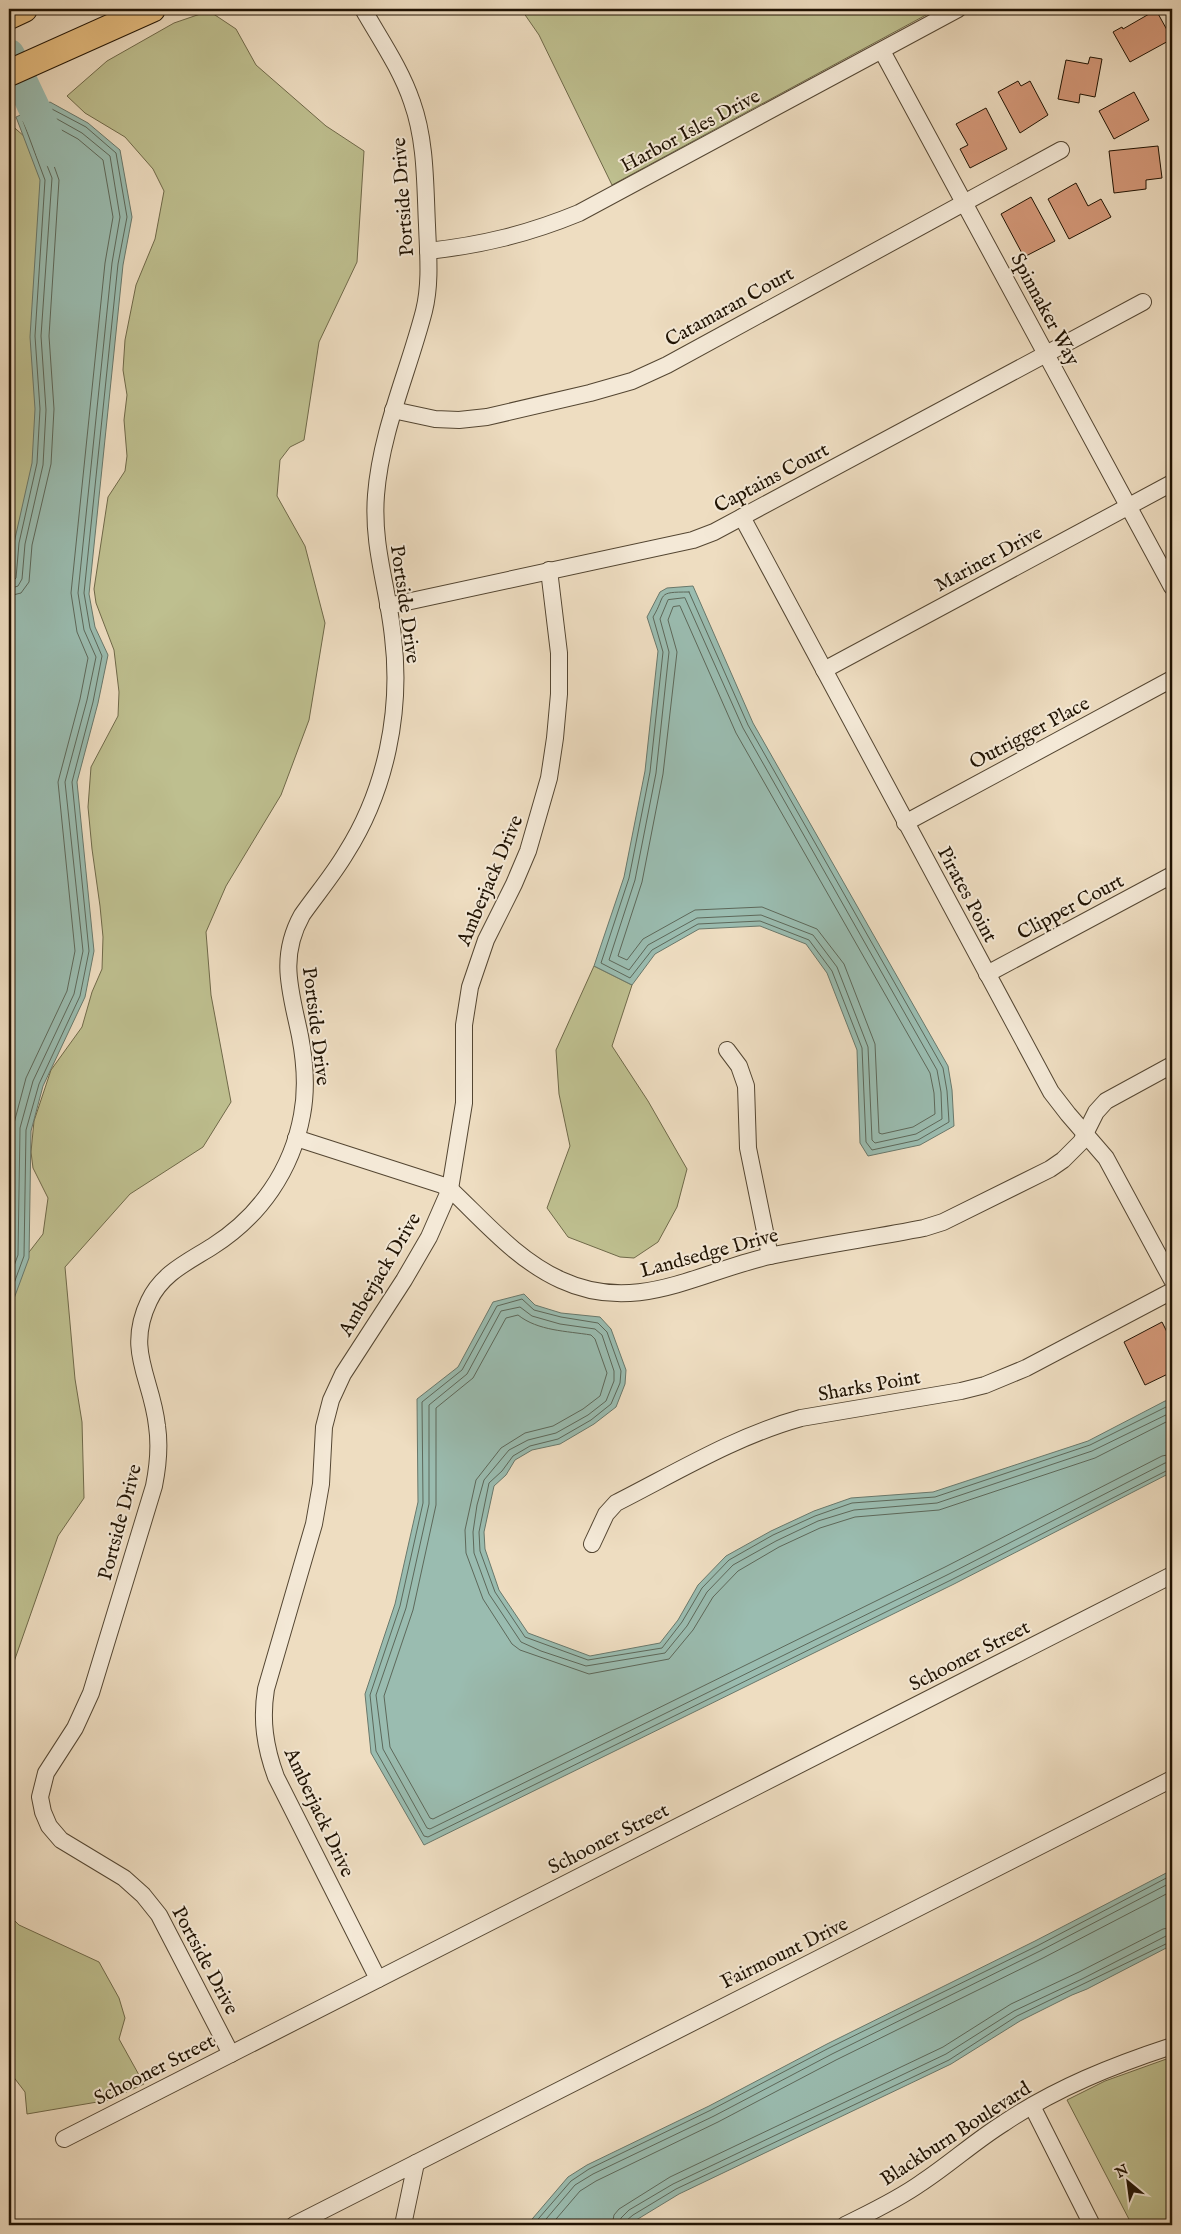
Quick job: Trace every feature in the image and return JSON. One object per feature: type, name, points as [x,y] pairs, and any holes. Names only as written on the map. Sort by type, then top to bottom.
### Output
[{"type":"main road","points":[[9,16],[24,9]]},
{"type":"main road","points":[[9,73],[152,9]]},
{"type":"street","name":"Portside Drive","points":[[231,2054],[159,1915],[124,1878],[61,1840],[49,1826],[43,1812],[40,1797],[46,1773],[75,1728],[91,1693],[154,1486],[159,1454],[157,1426],[139,1360],[138,1340],[141,1321],[149,1300],[161,1282],[177,1267],[228,1236],[263,1203],[281,1176],[296,1138],[304,1102],[305,1074],[300,1037],[288,984],[289,949],[296,926],[347,852],[358,831],[380,777],[391,730],[395,695],[395,656],[388,606],[379,563],[375,523],[380,456],[424,311],[428,278],[428,252],[424,162],[413,102],[395,64],[363,9]]},
{"type":"street","name":"Harbor Isles Drive","points":[[428,252],[488,243],[519,236],[579,214],[958,9]]},
{"type":"street","name":"Spinnaker Way","points":[[882,51],[1172,587]]},
{"type":"street","name":"Catamaran Court","points":[[393,410],[436,419],[487,418],[632,381],[667,365],[1061,150]]},
{"type":"street","name":"Captains Court","points":[[388,606],[693,540],[742,517],[1143,302]]},
{"type":"street","name":"Mariner Drive","points":[[824,670],[1172,483]]},
{"type":"street","name":"Pirates Point","points":[[742,517],[1051,1092],[1086,1133],[1114,1171],[1172,1280]]},
{"type":"street","name":"Amberjack Drive","points":[[378,1979],[276,1777],[265,1742],[264,1704],[266,1689],[314,1524],[321,1484],[324,1427],[331,1400],[343,1374],[404,1280],[429,1237],[450,1189],[464,1103],[464,1026],[470,987],[486,940],[528,851],[540,815],[554,746],[559,694],[559,653],[549,570]]},
{"type":"street","name":"Outrigger Place","points":[[905,823],[1172,679]]},
{"type":"street","name":"Clipper Court","points":[[987,974],[1172,875]]},
{"type":"street","points":[[726,1050],[739,1066],[746,1086],[748,1148],[770,1256]]},
{"type":"street","name":"Landsedge Drive","points":[[296,1138],[432,1181],[450,1189],[527,1261],[562,1281],[592,1290],[621,1294],[652,1292],[770,1256],[924,1228],[943,1222],[1050,1169],[1075,1149],[1086,1133],[1096,1112],[1106,1101],[1172,1065]]},
{"type":"street","name":"Sharks Point","points":[[592,1544],[606,1514],[616,1503],[739,1440],[801,1418],[961,1391],[985,1385],[1026,1368],[1172,1291]]},
{"type":"street","name":"Schooner Street","points":[[64,2140],[1172,1575]]},
{"type":"street","name":"Fairmount Drive","points":[[294,2225],[1172,1779]]},
{"type":"street","name":"Blackburn Boulevard","points":[[845,2225],[891,2202],[921,2184],[1003,2123],[1032,2106],[1101,2071],[1172,2046]]},
{"type":"street","points":[[1032,2106],[1092,2225]]},
{"type":"street","points":[[402,2225],[416,2163]]},
{"type":"green space","points":[[521,9],[937,9],[612,185],[539,35]]},
{"type":"green space","points":[[209,11],[236,29],[256,65],[326,126],[364,151],[357,262],[319,342],[304,440],[290,447],[280,460],[277,496],[305,546],[325,623],[309,720],[281,795],[226,886],[206,932],[211,995],[231,1102],[203,1147],[130,1194],[65,1267],[75,1379],[82,1422],[84,1498],[58,1536],[9,1676],[9,1315],[16,1269],[43,1234],[48,1198],[33,1168],[31,1152],[34,1121],[51,1070],[82,1027],[92,992],[102,969],[103,937],[88,807],[91,767],[118,716],[119,692],[114,650],[96,603],[94,589],[108,497],[125,471],[127,456],[124,420],[127,395],[123,370],[125,340],[136,285],[155,239],[164,191],[153,169],[125,137],[85,113],[67,96],[107,61],[174,23]]},
{"type":"green space","points":[[9,123],[25,137],[52,187],[36,470],[9,656]]},
{"type":"green space","points":[[594,966],[632,985],[612,1046],[648,1101],[687,1169],[677,1207],[658,1242],[634,1258],[620,1257],[568,1237],[547,1208],[570,1146],[559,1094],[556,1050]]},
{"type":"green space","points":[[9,1915],[19,1925],[99,1962],[119,1998],[125,2018],[119,2039],[144,2084],[109,2100],[27,2114],[25,2092],[9,2071]]},
{"type":"green space","points":[[1172,2057],[1172,2225],[1132,2225],[1067,2100],[1105,2081]]},
{"type":"water","points":[[50,102],[88,123],[120,150],[132,217],[123,265],[89,594],[95,627],[108,655],[98,703],[77,782],[94,951],[85,997],[43,1086],[31,1131],[29,1258],[9,1312],[9,612],[14,543],[32,463],[35,409],[30,337],[40,180],[16,117]]},
{"type":"water","points":[[693,586],[753,723],[948,1066],[952,1090],[954,1126],[920,1145],[868,1156],[860,1143],[857,1050],[827,973],[806,944],[760,926],[699,929],[655,954],[632,985],[594,966],[624,877],[645,771],[658,651],[647,617],[660,592],[667,588]]},
{"type":"water","points":[[524,1294],[535,1305],[561,1313],[600,1317],[611,1329],[626,1370],[625,1384],[616,1407],[594,1424],[560,1444],[532,1450],[515,1460],[506,1475],[494,1486],[484,1532],[485,1549],[499,1590],[528,1633],[590,1656],[660,1643],[678,1620],[698,1585],[726,1556],[771,1531],[814,1511],[851,1498],[933,1492],[1088,1441],[1165,1401],[1172,1400],[1172,1472],[954,1584],[424,1845],[371,1753],[365,1694],[395,1604],[418,1502],[417,1399],[458,1367],[493,1302]]},
{"type":"water","points":[[1172,1870],[1172,1945],[1020,2021],[951,2064],[679,2194],[628,2225],[527,2225],[568,2177],[587,2165],[709,2106],[827,2044],[1035,1941]]},
{"type":"building","points":[[1156,10],[1172,39],[1130,62],[1113,32],[1122,27],[1123,29]]},
{"type":"building","points":[[1090,57],[1102,59],[1095,97],[1080,94],[1079,103],[1058,99],[1066,60],[1088,64]]},
{"type":"building","points":[[1018,81],[1021,86],[1030,81],[1048,115],[1020,133],[998,92]]},
{"type":"building","points":[[1134,92],[1149,120],[1114,139],[1099,111]]},
{"type":"building","points":[[986,108],[1007,149],[970,168],[960,149],[968,145],[956,124]]},
{"type":"building","points":[[1158,146],[1162,178],[1146,180],[1146,189],[1114,193],[1109,151]]},
{"type":"building","points":[[1076,183],[1088,206],[1101,199],[1111,217],[1069,239],[1048,199]]},
{"type":"building","points":[[1031,197],[1055,241],[1024,257],[1001,214]]},
{"type":"building","points":[[1162,1322],[1172,1342],[1172,1372],[1145,1385],[1124,1342]]},
{"type":"waterway","points":[[9,55],[46,133],[52,151]]}]
